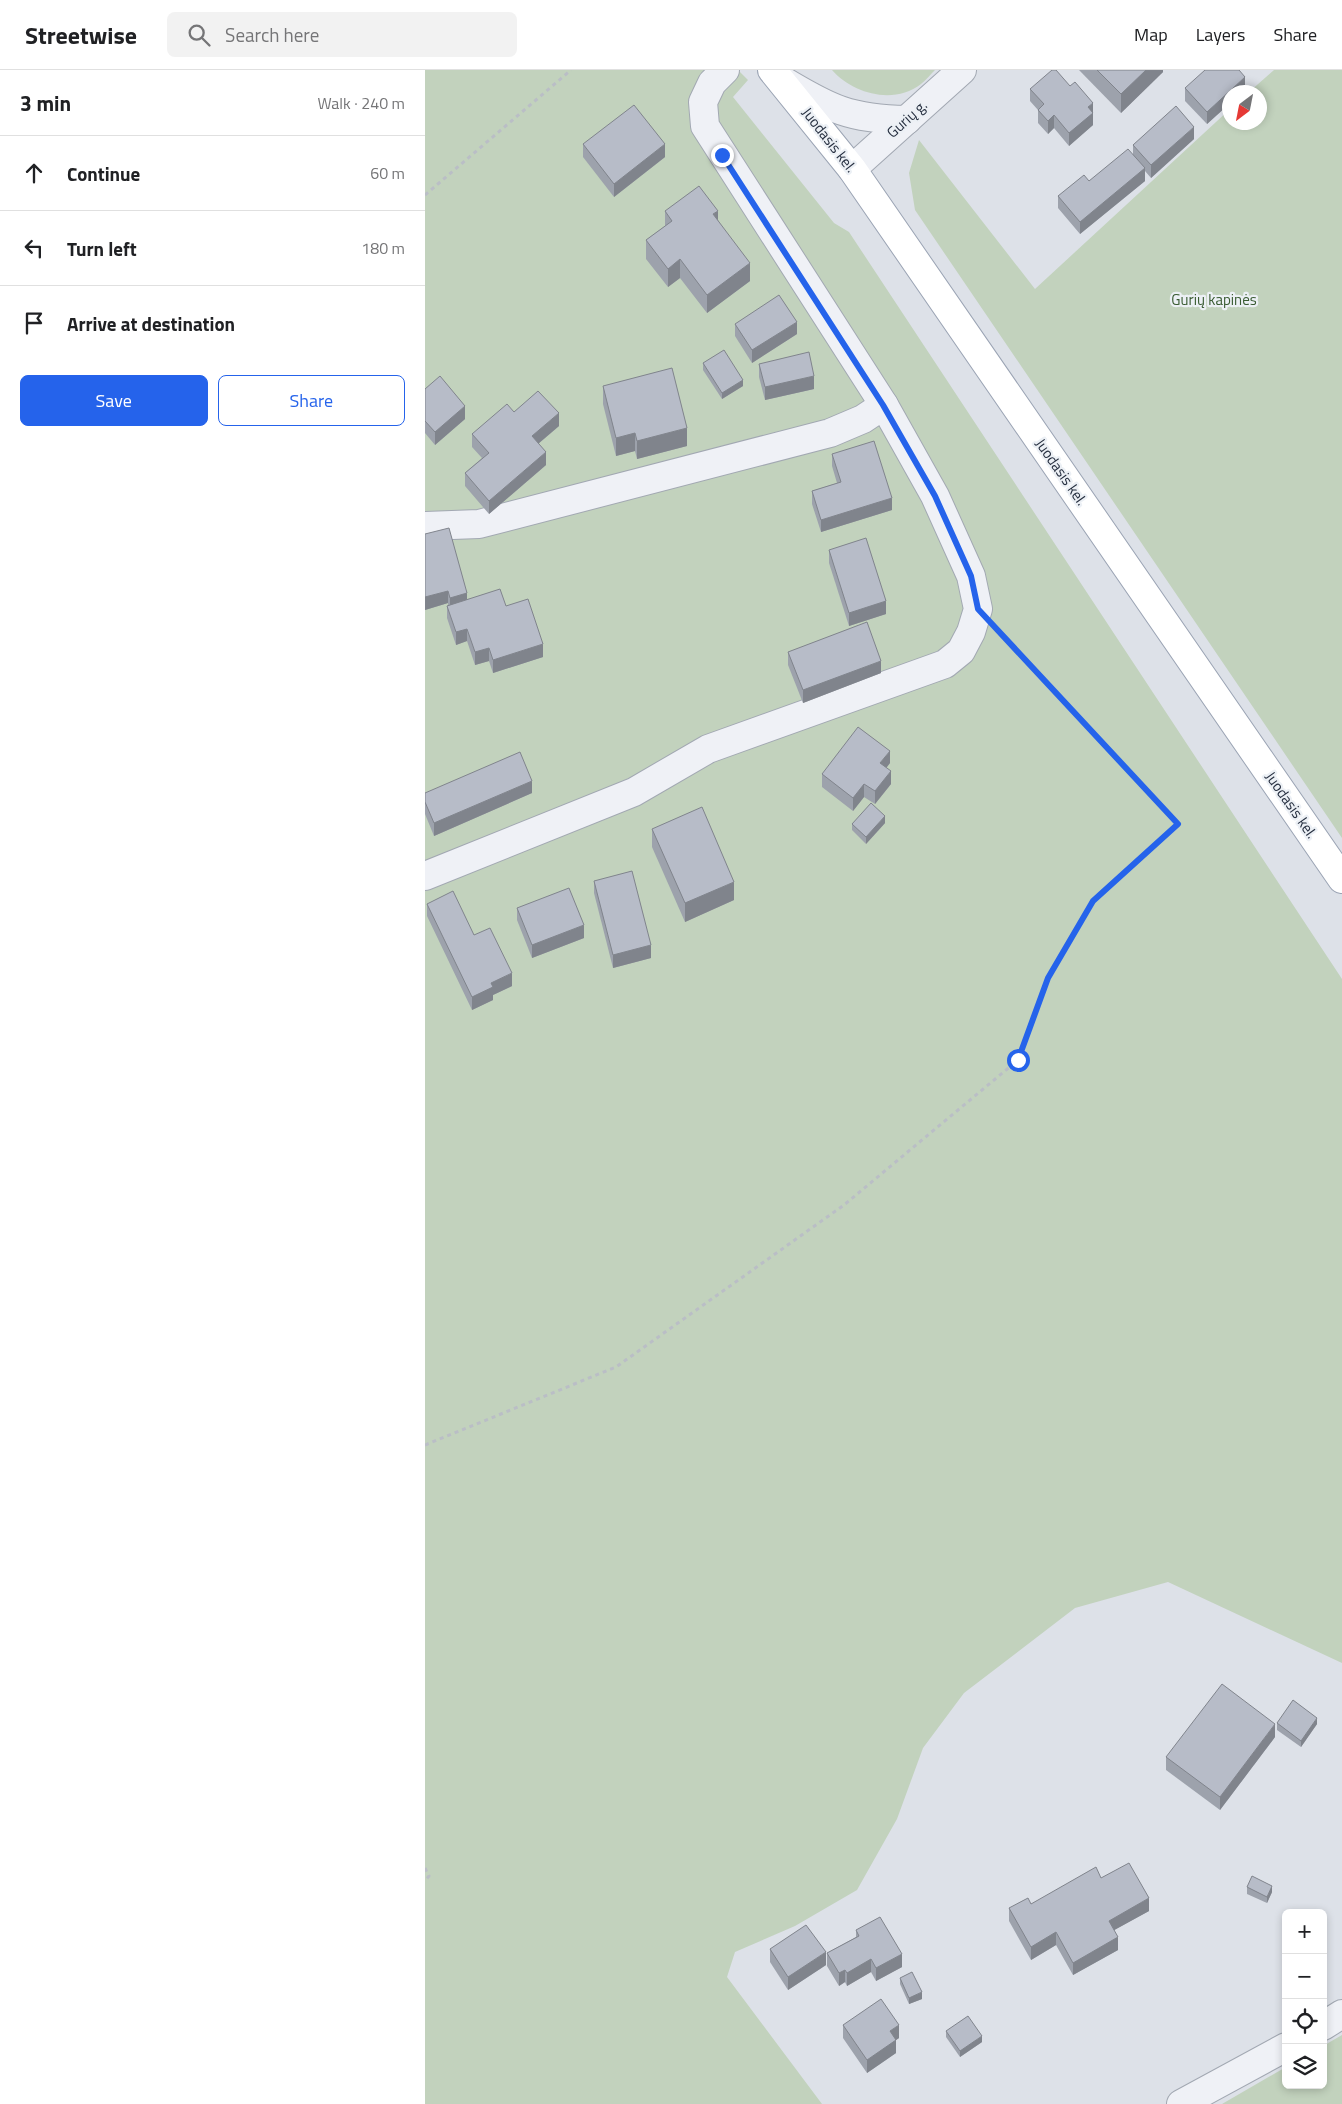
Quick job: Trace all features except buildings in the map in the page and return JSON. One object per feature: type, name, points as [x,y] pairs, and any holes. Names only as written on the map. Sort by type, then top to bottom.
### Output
[{"type":"main road","name":"Juodasis kel.","points":[[776,75],[852,169],[1342,879]]},
{"type":"street","points":[[425,876],[634,792],[708,749],[945,664],[961,650],[971,632],[978,609],[971,576],[935,496],[883,405],[705,126],[703,102],[712,83],[725,70]]},
{"type":"street","name":"Gurių g.","points":[[852,169],[962,70]]},
{"type":"street","points":[[776,75],[821,104],[838,110],[879,119],[907,120]]},
{"type":"street","points":[[425,526],[479,524],[830,433],[863,419],[883,405]]},
{"type":"street","points":[[1327,2023],[1342,2014]]},
{"type":"street","points":[[1181,2104],[1282,2049]]},
{"type":"path","points":[[425,195],[571,70]]},
{"type":"path","points":[[425,1445],[616,1367],[844,1205],[1018,1060],[1048,978],[1093,901],[1178,824],[978,609]]},
{"type":"path","points":[[425,1868],[429,1876],[425,1881]]},
{"type":"green space","points":[[425,70],[738,70],[748,80],[733,97],[834,223],[849,232],[1342,979],[1342,1663],[1168,1582],[1075,1608],[964,1693],[923,1748],[897,1819],[857,1890],[795,1926],[735,1952],[727,1977],[822,2104],[425,2104]]},
{"type":"green space","points":[[832,70],[935,70],[921,84],[910,90],[899,94],[887,95],[862,91]]},
{"type":"green space","name":"Gurių kapinės","points":[[1274,70],[1342,70],[1342,838],[915,210],[909,173],[919,140],[1035,289],[1222,116],[1222,130],[1267,130],[1267,85],[1257,85]]},
{"type":"green space","points":[[1342,2035],[1342,2104],[1222,2104],[1282,2069],[1282,2089],[1327,2089],[1327,2044]]},
{"type":"route","points":[[722,155],[883,405],[935,496],[971,576],[978,609],[1178,824],[1093,901],[1048,978],[1018,1060]]}]
